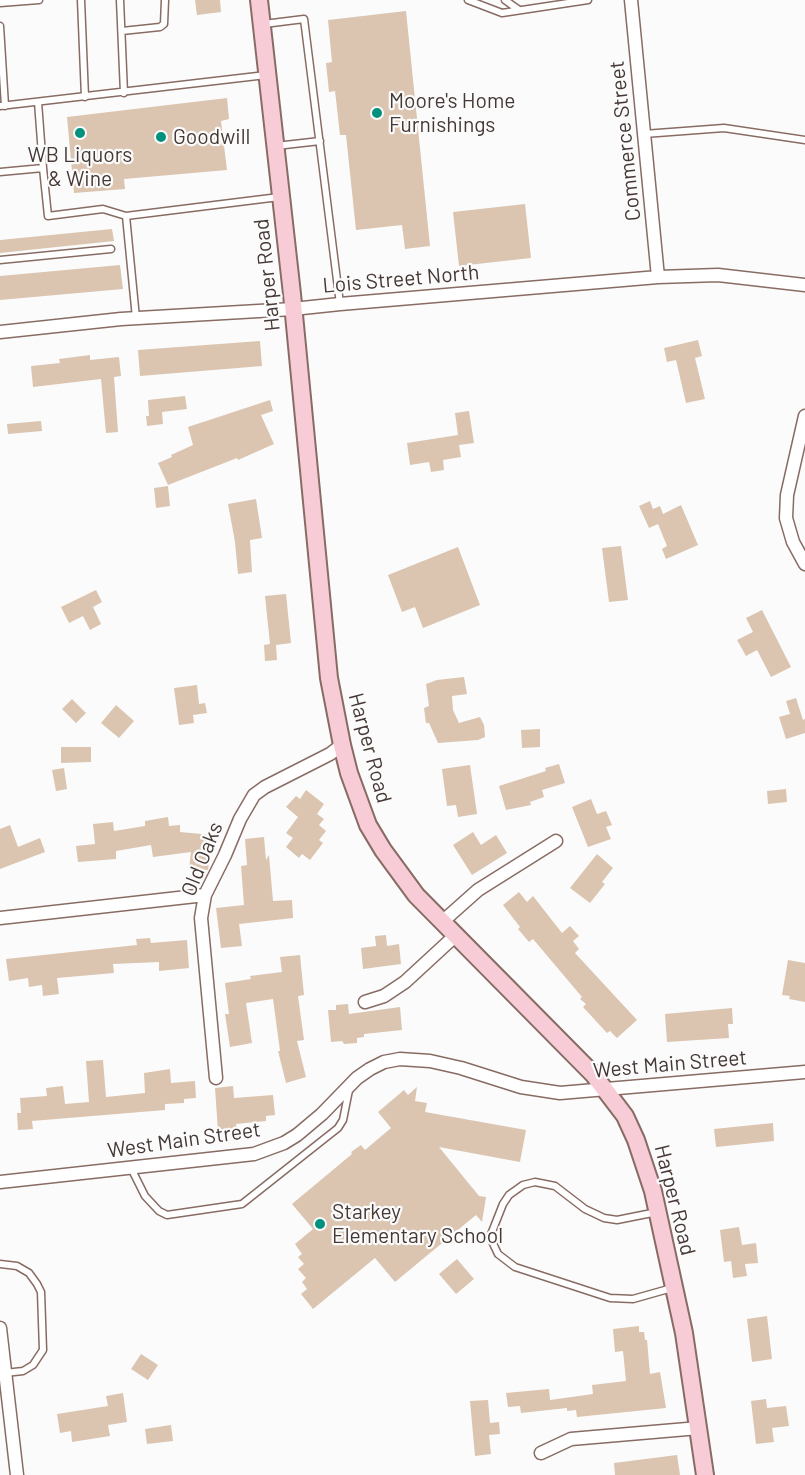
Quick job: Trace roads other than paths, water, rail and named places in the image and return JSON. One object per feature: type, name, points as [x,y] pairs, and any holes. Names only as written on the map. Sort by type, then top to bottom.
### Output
[{"type":"main road","name":"Harper Road","points":[[259,0],[293,309],[329,678],[342,745],[358,799],[383,850],[416,895],[540,1019],[606,1089],[625,1116],[645,1164],[674,1287],[690,1363],[705,1475]]},
{"type":"street","name":"Commerce Street","points":[[631,0],[658,277]]},
{"type":"street","name":"Lois Street North","points":[[0,332],[136,318],[293,309],[658,277],[718,275],[805,285]]},
{"type":"street","points":[[805,416],[787,495],[786,518],[793,542],[805,564]]},
{"type":"street","name":"Old Oaks","points":[[216,1078],[201,918],[205,895],[240,819],[255,795],[265,787],[342,745]]},
{"type":"street","points":[[442,922],[478,890],[556,841]]},
{"type":"street","points":[[0,918],[205,895]]},
{"type":"street","points":[[365,1002],[384,996],[405,982],[456,935]]},
{"type":"street","name":"West Main Street","points":[[0,1182],[254,1154],[284,1143],[310,1125],[350,1084],[370,1068],[400,1059],[415,1059],[461,1068],[521,1087],[550,1092],[805,1072]]},
{"type":"street","points":[[0,1328],[17,1475]]},
{"type":"street","points":[[541,1453],[571,1440],[699,1428]]},
{"type":"lane","points":[[0,3],[39,0]]},
{"type":"lane","points":[[81,0],[85,97]]},
{"type":"lane","points":[[120,0],[124,93]]},
{"type":"lane","points":[[122,31],[160,27],[164,24],[165,0]]},
{"type":"lane","points":[[505,0],[519,10]]},
{"type":"lane","points":[[471,1],[502,13],[588,0]]},
{"type":"lane","points":[[262,24],[304,20],[340,304]]},
{"type":"lane","points":[[0,26],[3,106],[266,75]]},
{"type":"lane","points":[[38,102],[48,216],[103,209],[126,216],[281,197]]},
{"type":"lane","points":[[644,134],[724,128],[805,140]]},
{"type":"lane","points":[[275,146],[320,141]]},
{"type":"lane","points":[[0,172],[44,168]]},
{"type":"lane","points":[[126,216],[136,318]]},
{"type":"lane","points":[[0,260],[111,249]]},
{"type":"lane","points":[[131,1167],[145,1196],[159,1211],[167,1215],[242,1204],[338,1128],[343,1120],[350,1084]]},
{"type":"lane","points":[[657,1211],[617,1220],[604,1218],[585,1209],[555,1186],[535,1182],[523,1185],[509,1195],[490,1237],[498,1254],[516,1267],[610,1298],[633,1299],[674,1287]]},
{"type":"lane","points":[[0,1264],[16,1266],[29,1273],[41,1292],[43,1350],[33,1365],[23,1371],[4,1373]]},
{"type":"place","name":"Moore's Home Furnishings","points":[[377,113]]},
{"type":"place","name":"WB Liquors & Wine","points":[[80,133]]},
{"type":"place","name":"Goodwill","points":[[161,137]]},
{"type":"place","name":"Starkey Elementary School","points":[[320,1224]]}]
